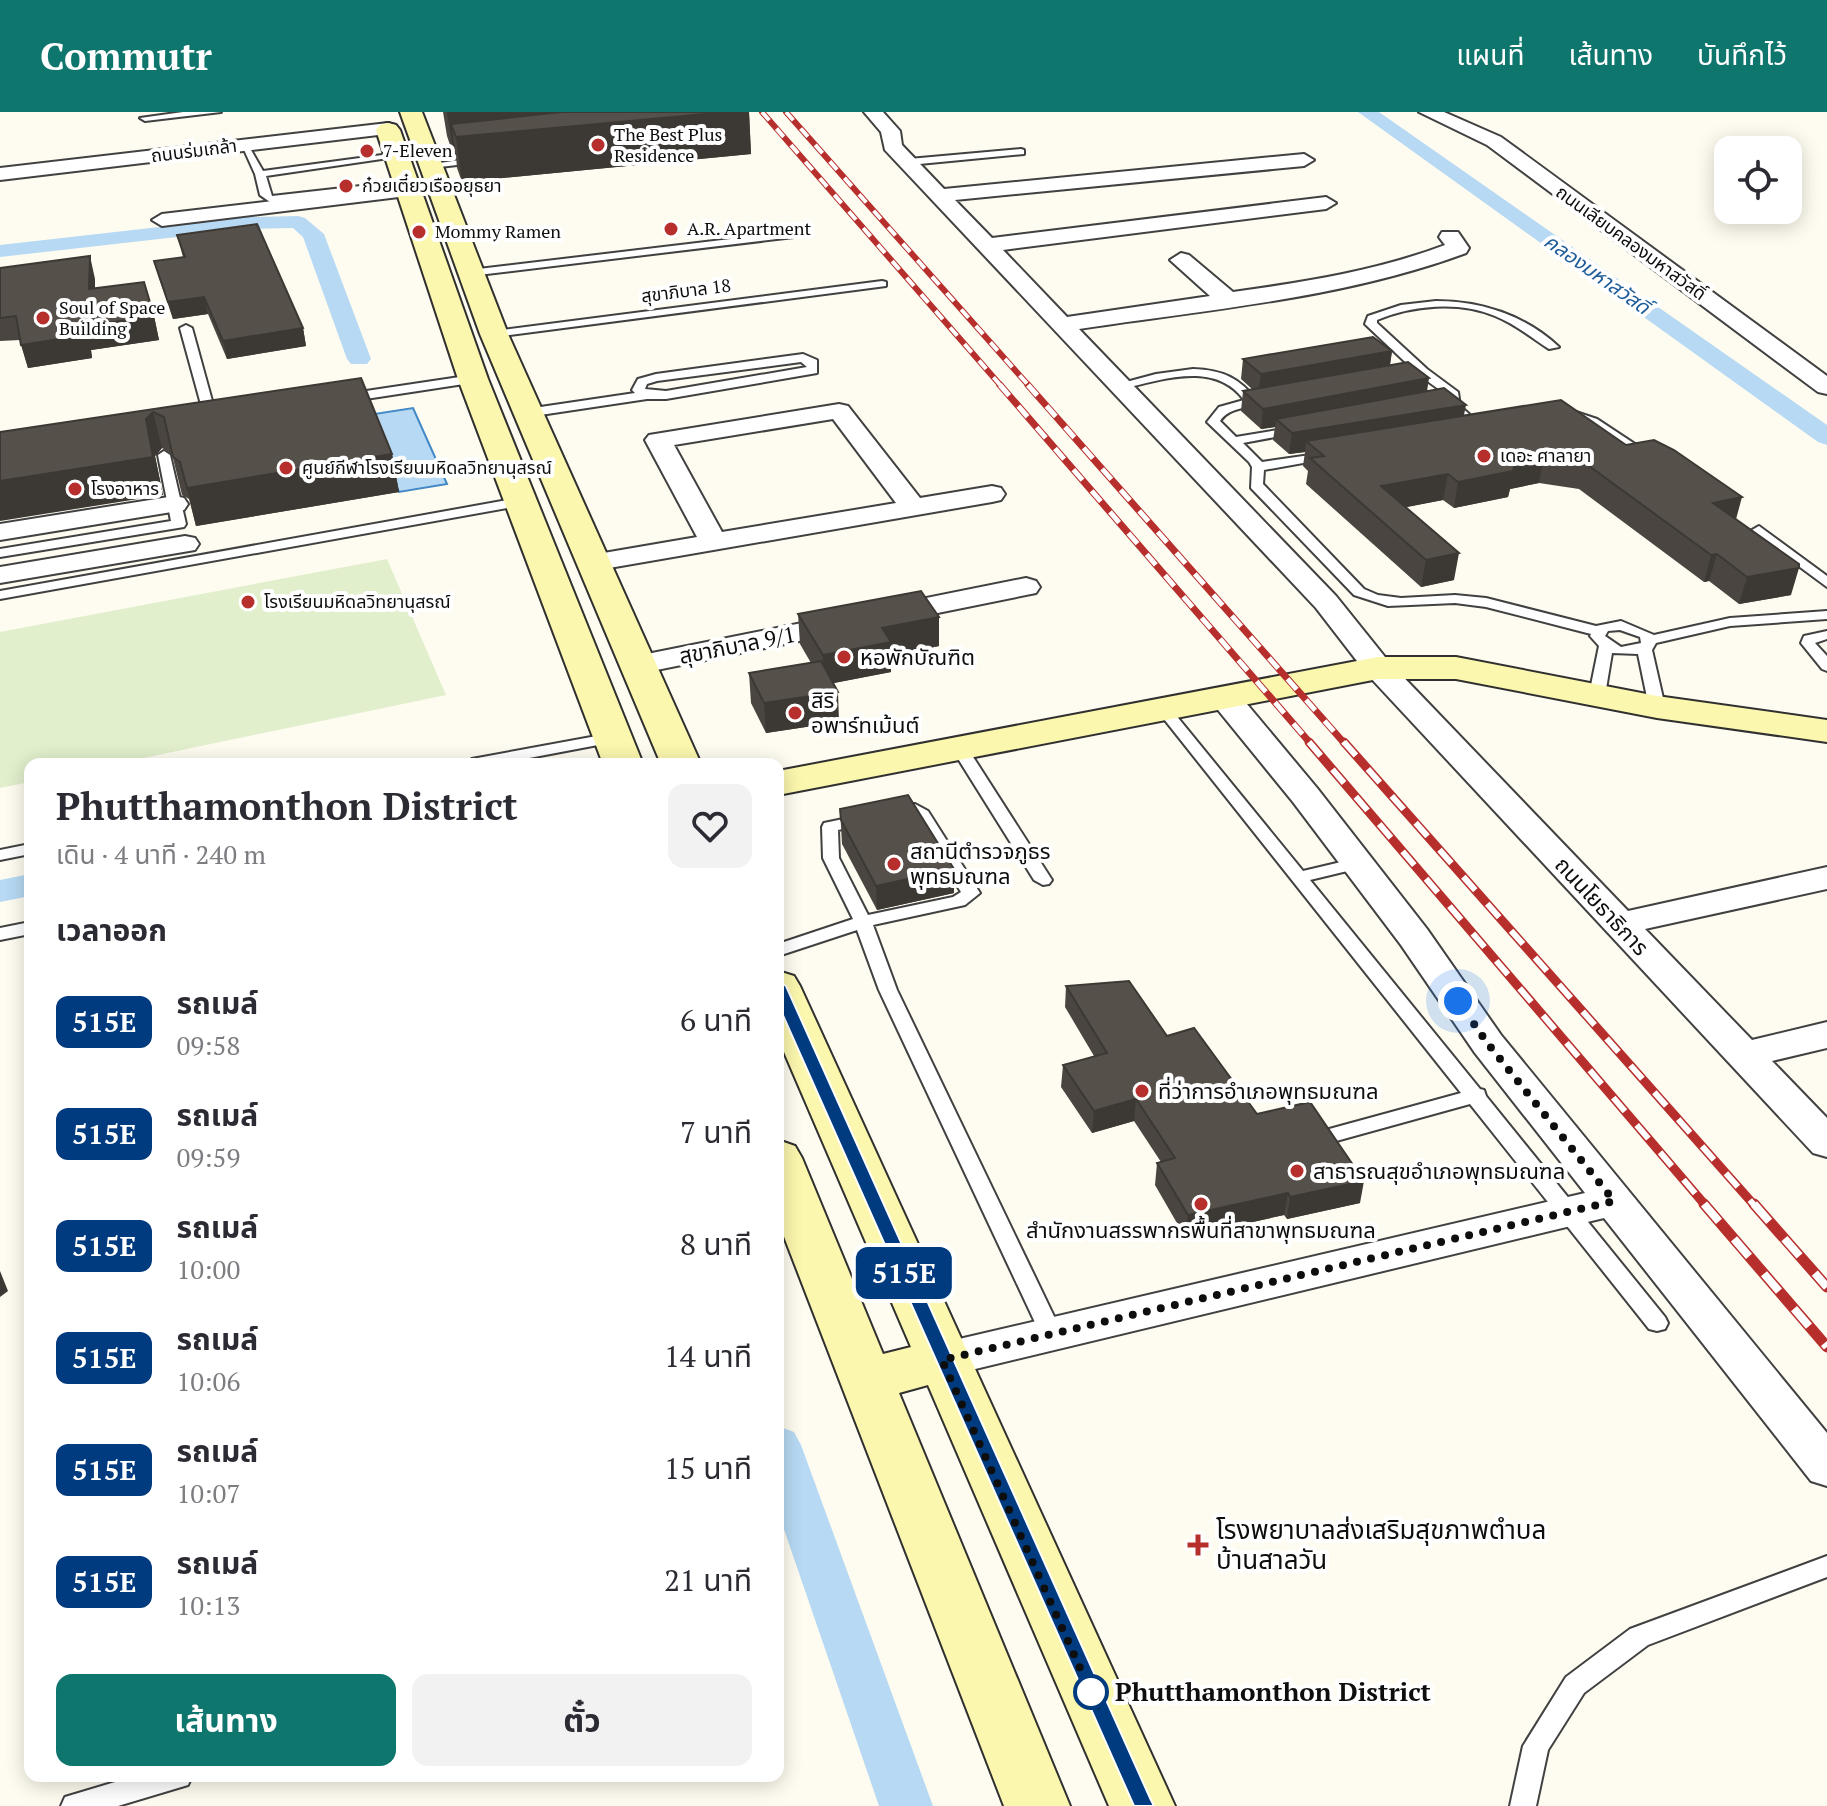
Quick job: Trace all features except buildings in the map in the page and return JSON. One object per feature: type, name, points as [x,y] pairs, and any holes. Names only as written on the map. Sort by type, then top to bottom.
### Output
[{"type":"main road","points":[[394,118],[397,156],[406,188],[473,379],[618,751]]},
{"type":"main road","points":[[394,118],[431,165],[494,334],[678,758]]},
{"type":"main road","points":[[784,782],[1378,668],[1456,668],[1657,707],[1827,731]]},
{"type":"main road","points":[[784,1000],[1142,1806]]},
{"type":"main road","points":[[784,1173],[1037,1806]]},
{"type":"main road","points":[[865,1381],[942,1360]]},
{"type":"street","name":"ถนนโยธาธิการ","points":[[873,112],[890,131],[892,146],[1326,602],[1378,668],[1827,1143]]},
{"type":"street","name":"ถนนเลียบคลองมหาสวัสดิ์","points":[[1428,112],[1494,141],[1827,387]]},
{"type":"street","name":"ถนนร่มเกล้า","points":[[0,174],[244,145],[394,118]]},
{"type":"street","points":[[941,195],[1304,160]]},
{"type":"street","points":[[162,220],[406,188]]},
{"type":"street","points":[[989,245],[1326,203]]},
{"type":"street","points":[[1064,324],[1375,275],[1458,248],[1450,237]]},
{"type":"street","points":[[1181,260],[1228,300]]},
{"type":"street","points":[[713,541],[658,440],[839,411],[913,507]]},
{"type":"street","points":[[592,563],[992,494]]},
{"type":"street","points":[[0,532],[182,533]]},
{"type":"street","points":[[0,575],[182,533]]},
{"type":"street","name":"สุขาภิบาล 9/1","points":[[637,665],[1026,587]]},
{"type":"street","points":[[1225,698],[1358,863],[1488,1044],[1827,1467]]},
{"type":"street","points":[[1619,924],[1827,878]]},
{"type":"street","points":[[1744,1055],[1827,1035]]},
{"type":"street","points":[[942,1360],[1565,1210],[1614,1201]]},
{"type":"lane","points":[[145,118],[216,112]]},
{"type":"lane","points":[[244,145],[260,174],[265,195],[270,199],[406,188]]},
{"type":"lane","points":[[909,162],[1021,152]]},
{"type":"lane","points":[[260,174],[397,156]]},
{"type":"lane","points":[[431,165],[492,158]]},
{"type":"lane","points":[[470,273],[790,235]]},
{"type":"lane","name":"สุขาภิบาล 18","points":[[494,334],[882,284]]},
{"type":"lane","points":[[1472,421],[1454,407],[1454,395],[1423,372],[1371,324],[1372,318],[1382,313],[1434,303],[1451,304],[1499,313],[1553,347]]},
{"type":"lane","points":[[186,328],[211,419]]},
{"type":"lane","points":[[526,408],[797,374],[813,370],[813,363],[803,358],[787,359],[656,378],[642,382],[643,391]]},
{"type":"lane","points":[[1121,385],[1213,371],[1227,375],[1252,402]]},
{"type":"lane","points":[[1408,375],[1423,372]]},
{"type":"lane","points":[[328,401],[473,379]]},
{"type":"lane","points":[[1267,399],[1223,409],[1215,414],[1213,422],[1258,467],[1256,485],[1359,592],[1378,602],[1404,605],[1464,599],[1501,604],[1598,631],[1611,625],[1641,630],[1647,645],[1657,707]]},
{"type":"lane","points":[[1436,403],[1452,400]]},
{"type":"lane","points":[[1560,415],[1579,416],[1593,422],[1657,462]]},
{"type":"lane","points":[[196,421],[229,416]]},
{"type":"lane","points":[[1234,441],[1312,426]]},
{"type":"lane","points":[[1258,467],[1347,452]]},
{"type":"lane","points":[[164,455],[182,533]]},
{"type":"lane","points":[[0,553],[519,502]]},
{"type":"lane","points":[[1759,530],[1827,583]]},
{"type":"lane","points":[[0,595],[182,533]]},
{"type":"lane","points":[[1598,631],[1597,636],[1606,646],[1626,652],[1730,622],[1827,615]]},
{"type":"lane","points":[[1827,635],[1809,639],[1808,643],[1827,666]]},
{"type":"lane","points":[[1597,695],[1606,646]]},
{"type":"lane","points":[[1165,711],[1477,1095],[1657,1323]]},
{"type":"lane","points":[[960,749],[1043,880]]},
{"type":"lane","points":[[539,758],[618,751]]},
{"type":"lane","points":[[784,948],[863,922],[959,901],[971,893],[922,815],[915,809],[830,827],[831,858],[863,922],[888,990],[1051,1333]]},
{"type":"lane","points":[[0,855],[24,850]]},
{"type":"lane","points":[[1299,877],[1358,863]]},
{"type":"lane","points":[[0,934],[24,929]]},
{"type":"lane","points":[[1329,1136],[1477,1095]]},
{"type":"lane","points":[[1523,1806],[1536,1746],[1575,1685],[1639,1637],[1827,1566]]},
{"type":"lane","points":[[74,1806],[108,1786],[136,1782]]},
{"type":"green space","points":[[387,559],[446,695],[144,758],[24,758],[24,783],[0,788],[0,632]]},
{"type":"water","points":[[413,408],[447,484],[399,492],[368,415]]},
{"type":"waterway","name":"คลองมหาสวัสดิ์","points":[[1367,112],[1827,437]]},
{"type":"waterway","points":[[0,251],[248,223],[298,222],[313,234],[359,359]]},
{"type":"waterway","points":[[0,891],[24,886]]},
{"type":"waterway","points":[[784,1462],[906,1806]]},
{"type":"railway","points":[[762,112],[1002,387]]},
{"type":"railway","points":[[786,112],[1030,387]]},
{"type":"railway","points":[[1000,385],[1311,744]]},
{"type":"railway","points":[[1028,385],[1345,744]]},
{"type":"railway","points":[[1309,742],[1706,1206]]},
{"type":"railway","points":[[1344,742],[1755,1206]]},
{"type":"railway","points":[[1704,1204],[1827,1347]]},
{"type":"railway","points":[[1754,1204],[1827,1287]]},
{"type":"bus line","name":"515E","points":[[784,1000],[1142,1806]]},
{"type":"place","name":"The Best Plus Residence","points":[[598,145]]},
{"type":"place","name":"7-Eleven","points":[[367,151]]},
{"type":"place","name":"ก๋วยเตี๋ยวเรืออยุธยา","points":[[346,186]]},
{"type":"place","name":"A.R. Apartment","points":[[671,229]]},
{"type":"place","name":"Mommy Ramen","points":[[419,232]]},
{"type":"place","name":"Soul of Space Building","points":[[43,318]]},
{"type":"place","name":"เดอะ ศาลายา","points":[[1484,456]]},
{"type":"place","name":"ศูนย์กีฬาโรงเรียนมหิดลวิทยานุสรณ์","points":[[286,468]]},
{"type":"place","name":"โรงอาหาร","points":[[75,489]]},
{"type":"place","name":"โรงเรียนมหิดลวิทยานุสรณ์","points":[[248,602]]},
{"type":"place","name":"หอพักบัณฑิต","points":[[844,657]]},
{"type":"place","name":"สิริ อพาร์ทเม้นต์","points":[[795,713]]},
{"type":"place","name":"สถานีตำรวจภูธร พุทธมณฑล","points":[[894,864]]},
{"type":"place","name":"ที่ว่าการอำเภอพุทธมณฑล","points":[[1142,1091]]},
{"type":"place","name":"สาธารณสุขอำเภอพุทธมณฑล","points":[[1297,1171]]},
{"type":"place","name":"สำนักงานสรรพากรพื้นที่สาขาพุทธมณฑล","points":[[1201,1204]]},
{"type":"place","name":"โรงพยาบาลส่งเสริมสุขภาพตำบล บ้านสาลวัน","points":[[1198,1545]]},
{"type":"place","name":"Phutthamonthon District","points":[[1091,1692]]},
{"type":"route","points":[[1091,1692],[1097,1706],[942,1360],[1565,1210],[1614,1201],[1488,1044],[1458,1001]]}]
